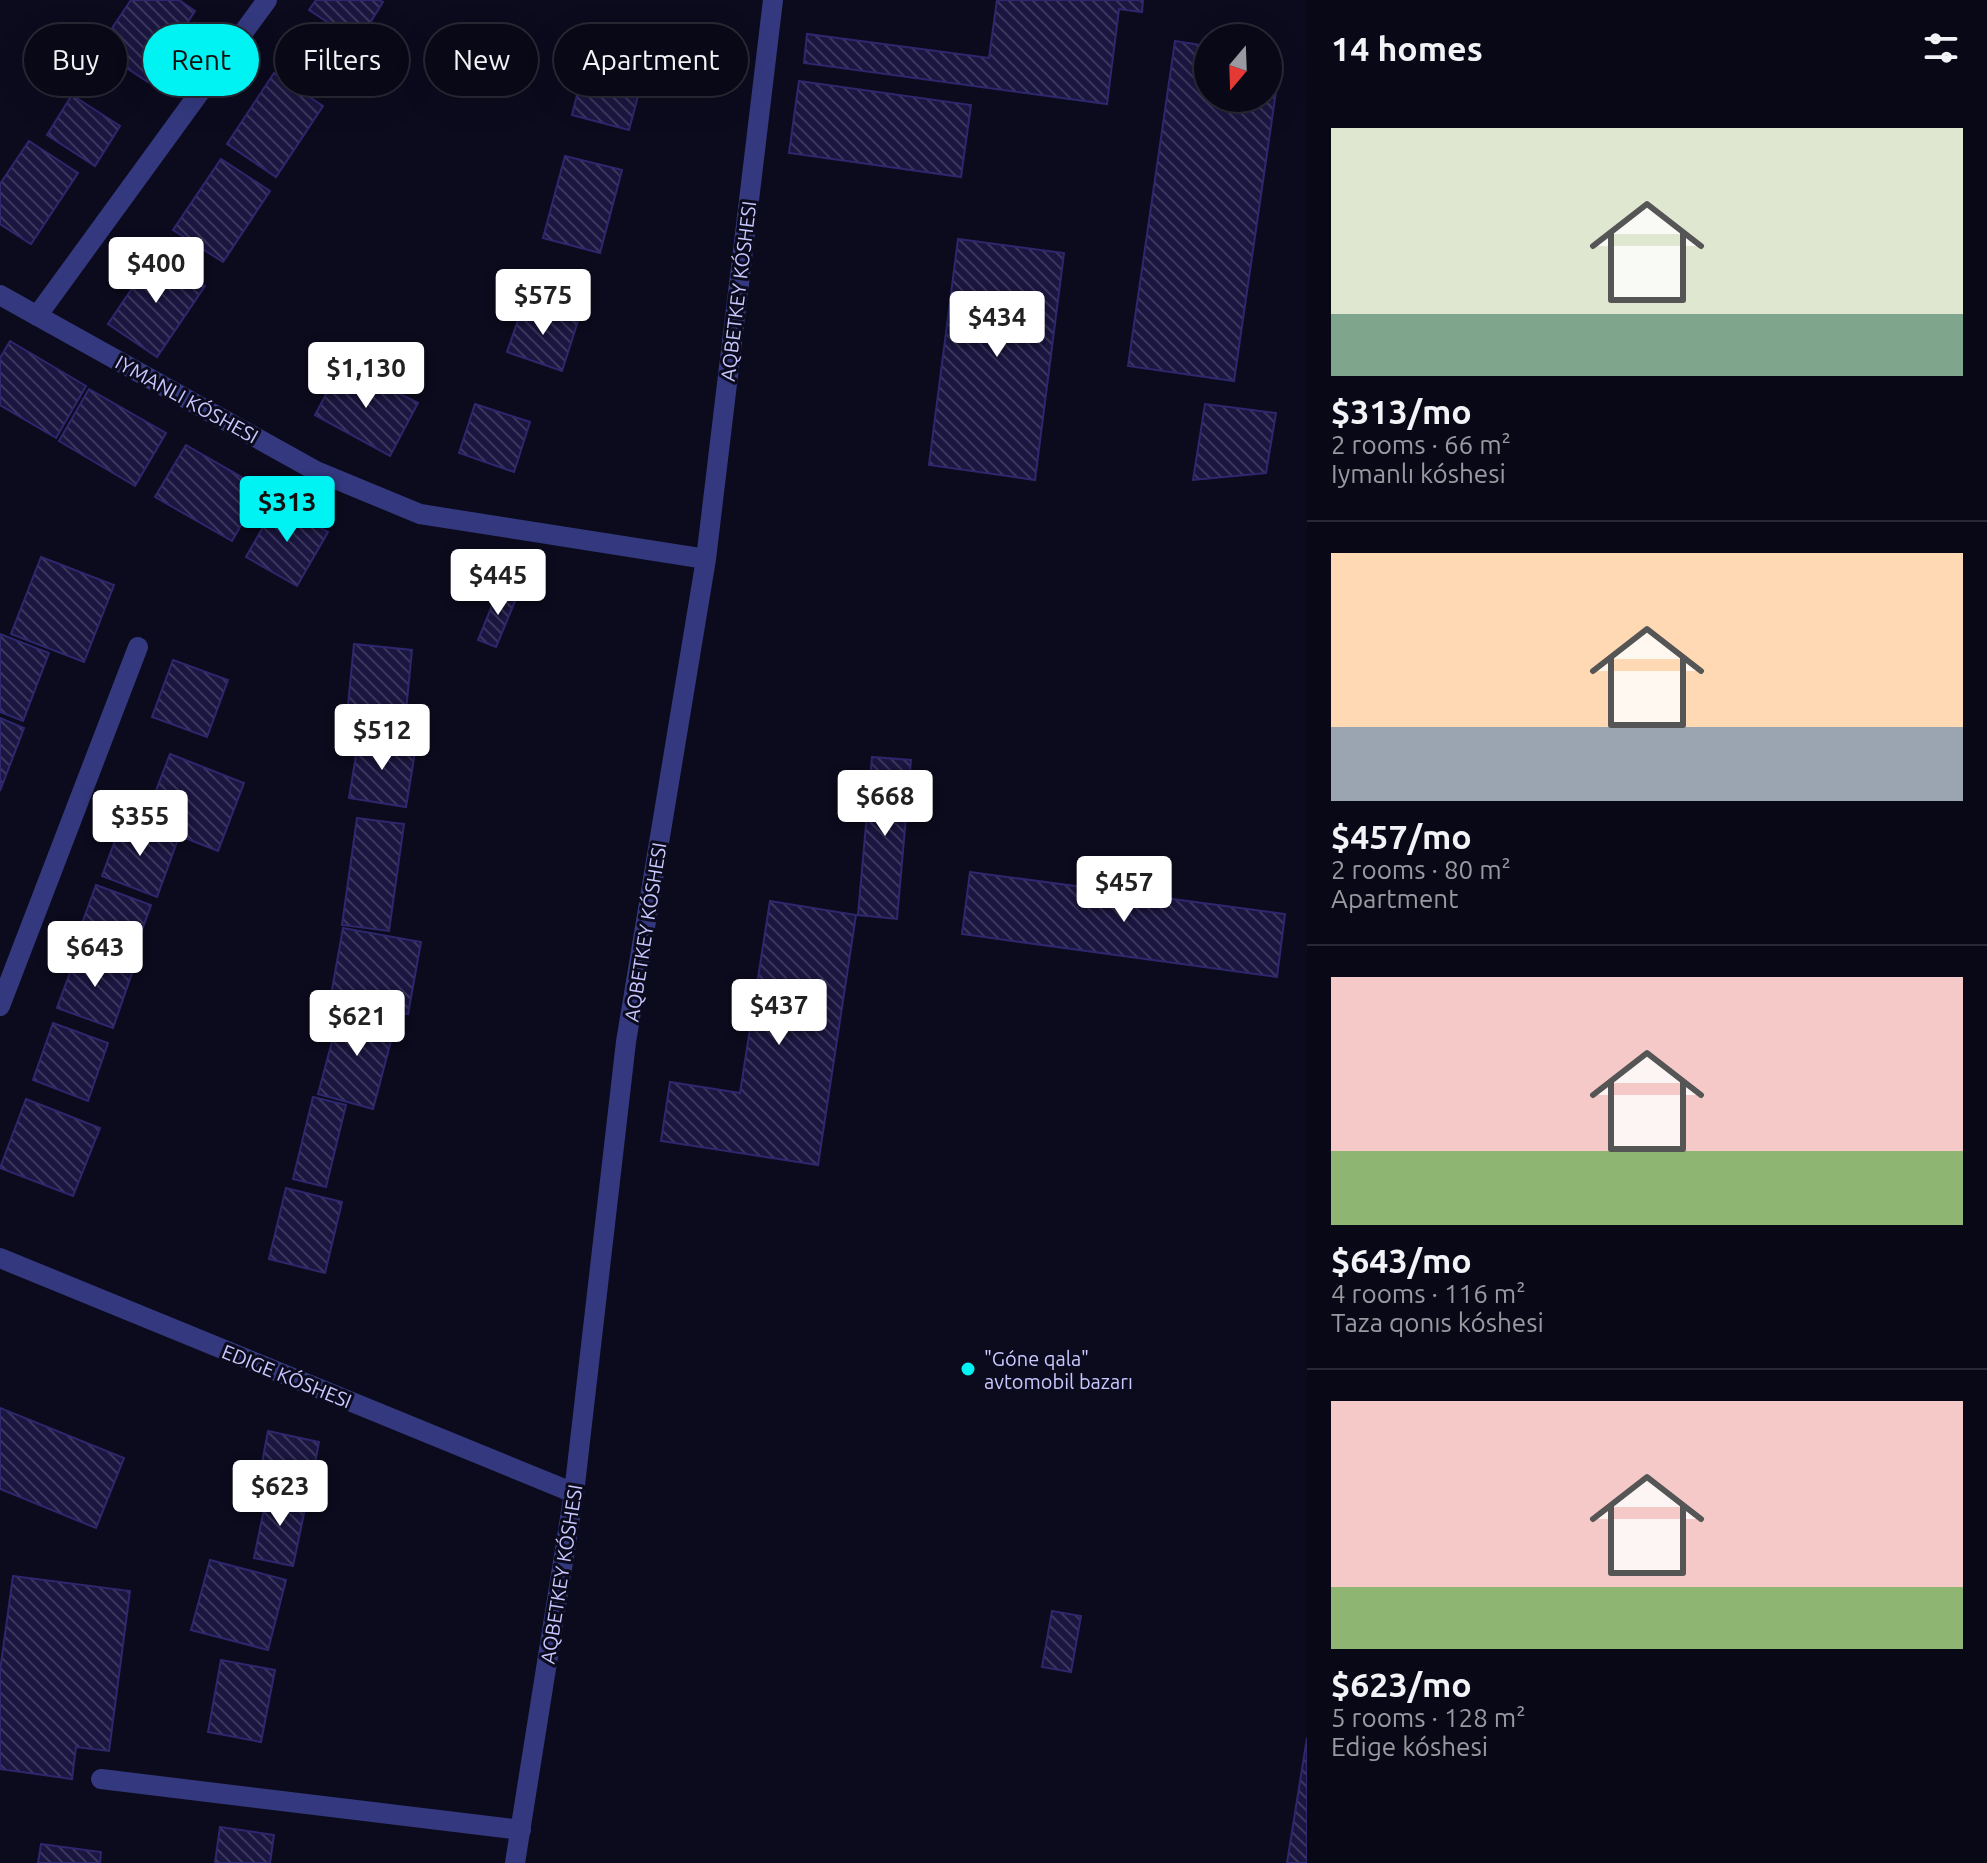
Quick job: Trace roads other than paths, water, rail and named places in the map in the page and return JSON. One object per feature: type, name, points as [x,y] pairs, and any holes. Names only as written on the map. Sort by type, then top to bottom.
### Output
[{"type":"street","points":[[37,316],[267,0]]},
{"type":"street","name":"AQBETKEY KÓSHESI","points":[[515,1863],[574,1493],[626,1042],[706,559],[773,0]]},
{"type":"street","points":[[0,295],[316,471],[420,514],[706,559]]},
{"type":"street","points":[[0,1006],[138,647]]},
{"type":"street","name":"EDIGE KÓSHESI","points":[[0,1258],[574,1493]]},
{"type":"street","points":[[101,1779],[521,1830]]},
{"type":"place","name":"\"Góne qala\" avtomobil bazarı","points":[[968,1369]]}]
